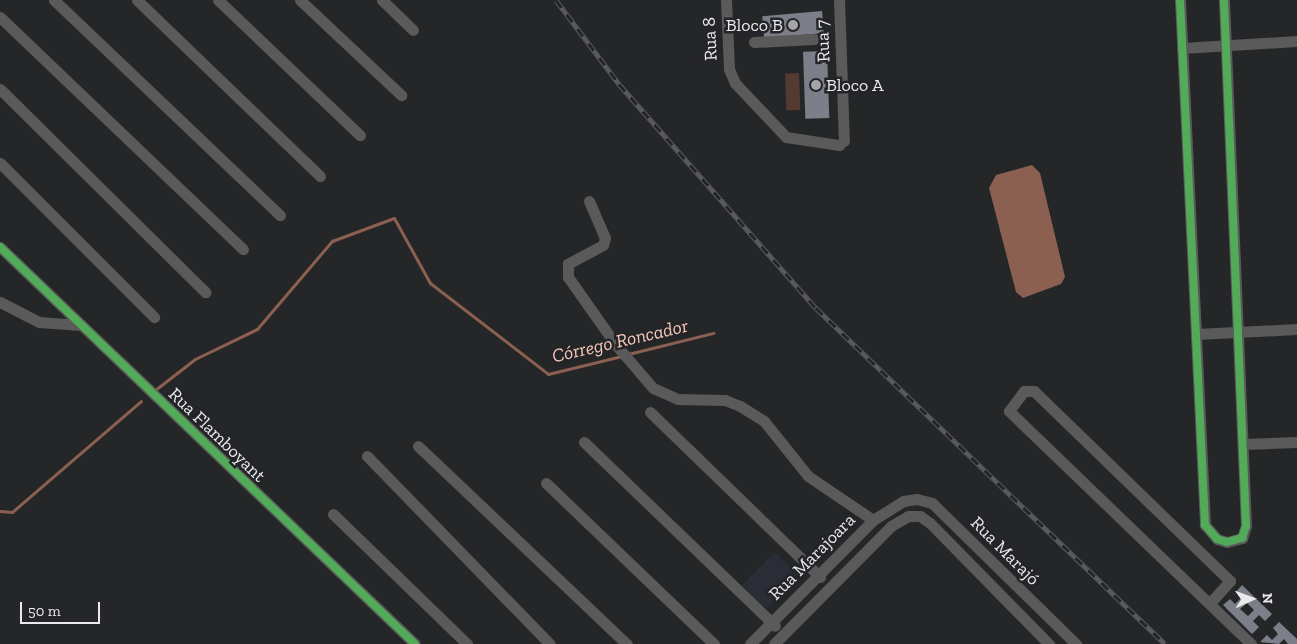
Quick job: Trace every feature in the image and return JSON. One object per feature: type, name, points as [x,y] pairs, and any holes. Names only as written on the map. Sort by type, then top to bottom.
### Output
[{"type":"street","points":[[54,0],[280,215]]},
{"type":"street","points":[[137,0],[320,176]]},
{"type":"street","points":[[218,0],[360,135]]},
{"type":"street","points":[[300,0],[401,95]]},
{"type":"street","points":[[382,0],[413,30]]},
{"type":"street","name":"Rua 8","points":[[726,0],[731,76],[786,137],[841,143]]},
{"type":"street","name":"Rua 7","points":[[839,0],[841,143]]},
{"type":"street","points":[[1180,0],[1205,526],[1217,538],[1227,542],[1242,538],[1246,526],[1224,0]]},
{"type":"street","points":[[0,17],[243,249]]},
{"type":"street","points":[[754,42],[814,39]]},
{"type":"street","points":[[1182,48],[1297,41]]},
{"type":"street","points":[[0,89],[204,292]]},
{"type":"street","points":[[0,163],[154,317]]},
{"type":"street","points":[[589,201],[605,238],[603,245],[568,264],[568,277],[616,345],[653,388],[678,399],[725,400],[740,406],[764,422],[808,476],[873,520]]},
{"type":"street","name":"Rua Flamboyant","points":[[0,247],[415,644]]},
{"type":"street","points":[[0,302],[38,322],[80,325]]},
{"type":"street","points":[[1196,334],[1297,329]]},
{"type":"street","points":[[1210,603],[1230,581],[1034,391],[1024,391],[1009,411],[1251,644]]},
{"type":"street","points":[[650,412],[820,577]]},
{"type":"street","points":[[584,442],[783,634]]},
{"type":"street","points":[[1244,444],[1297,442]]},
{"type":"street","points":[[418,446],[627,644]]},
{"type":"street","points":[[367,456],[550,644]]},
{"type":"street","points":[[546,483],[714,644]]},
{"type":"street","name":"Rua Marajó","points":[[902,500],[917,499],[932,503],[1076,644]]},
{"type":"street","points":[[902,500],[908,516]]},
{"type":"street","name":"Rua Marajoara","points":[[750,644],[770,622],[820,577],[873,520],[902,500]]},
{"type":"street","points":[[333,514],[466,644]]},
{"type":"street","name":"Rua Marajoara","points":[[774,644],[891,526],[908,516]]},
{"type":"street","name":"Rua Marajó","points":[[908,516],[920,516],[930,523],[1047,643]]},
{"type":"shaded area","points":[[785,73],[799,73],[800,110],[786,110]]},
{"type":"shaded area","points":[[1032,165],[1040,173],[1065,277],[1061,284],[1023,298],[1016,292],[989,188],[996,175]]},
{"type":"shaded area","points":[[775,552],[799,576],[766,609],[742,585]]},
{"type":"building","name":"Bloco B","points":[[822,11],[824,33],[764,38],[762,16]]},
{"type":"building","name":"Bloco A","points":[[827,51],[829,118],[805,119],[803,52]]},
{"type":"building","points":[[1242,585],[1272,614],[1265,621],[1259,615],[1253,621],[1259,627],[1252,634],[1223,605],[1230,599],[1235,604],[1241,598],[1236,592]],"holes":[[[1247,603],[1254,610],[1248,616],[1240,609]]]},
{"type":"building","points":[[1279,622],[1297,639],[1297,644],[1288,644],[1284,639],[1279,644],[1260,642],[1267,635],[1272,640],[1278,634],[1273,628]]},
{"type":"waterway","name":"Córrego Roncador","points":[[155,390],[195,359],[257,329],[332,241],[394,218],[430,283],[548,374],[622,356]]},
{"type":"waterway","name":"Córrego Roncador","points":[[628,354],[713,333]]},
{"type":"waterway","name":"Córrego Roncador","points":[[0,511],[12,512],[141,401]]},
{"type":"railway","points":[[556,0],[619,84],[816,308],[1165,644]]},
{"type":"cycle path","points":[[1180,0],[1205,525],[1217,539],[1227,542],[1242,538],[1246,526],[1224,0]]},
{"type":"cycle path","points":[[0,247],[415,644]]},
{"type":"place","name":"Bloco B","points":[[793,25]]},
{"type":"place","name":"Bloco A","points":[[816,85]]}]
